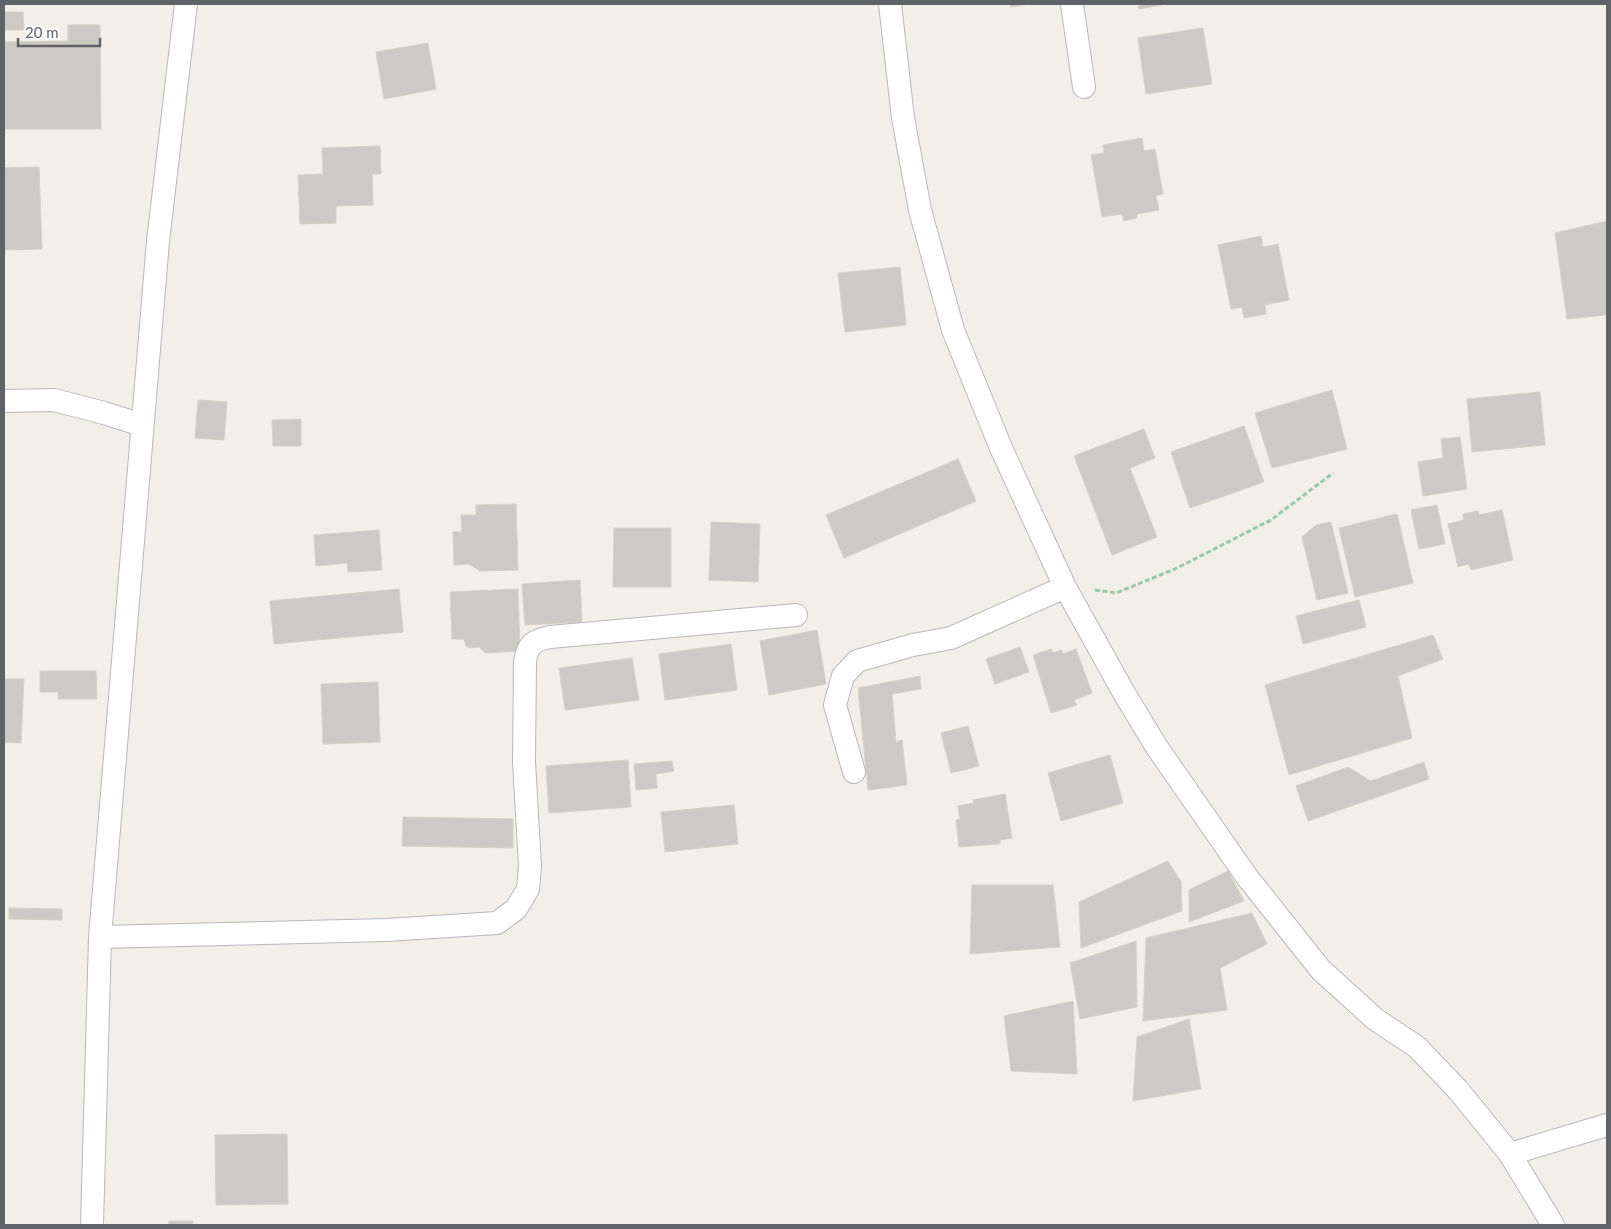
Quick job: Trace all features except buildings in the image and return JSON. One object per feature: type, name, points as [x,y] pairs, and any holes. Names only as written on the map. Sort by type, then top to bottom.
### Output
[{"type":"street","points":[[92,1225],[100,937],[158,241],[186,4]]},
{"type":"street","points":[[890,4],[903,118],[920,210],[954,330],[1001,448],[1065,587],[1156,746],[1247,877],[1321,970],[1376,1019],[1416,1047],[1458,1090],[1510,1154],[1553,1225]]},
{"type":"street","points":[[1072,4],[1084,87]]},
{"type":"street","points":[[4,401],[54,400],[142,425]]},
{"type":"street","points":[[854,772],[835,705],[843,676],[857,661],[913,645],[951,638],[1065,587]]},
{"type":"street","points":[[100,937],[376,930],[497,923],[516,909],[528,889],[530,866],[524,762],[525,661],[529,646],[537,640],[550,637],[796,615]]},
{"type":"street","points":[[1510,1154],[1607,1125]]},
{"type":"path","points":[[1065,587],[1116,593],[1174,568],[1271,520],[1333,473]]}]
